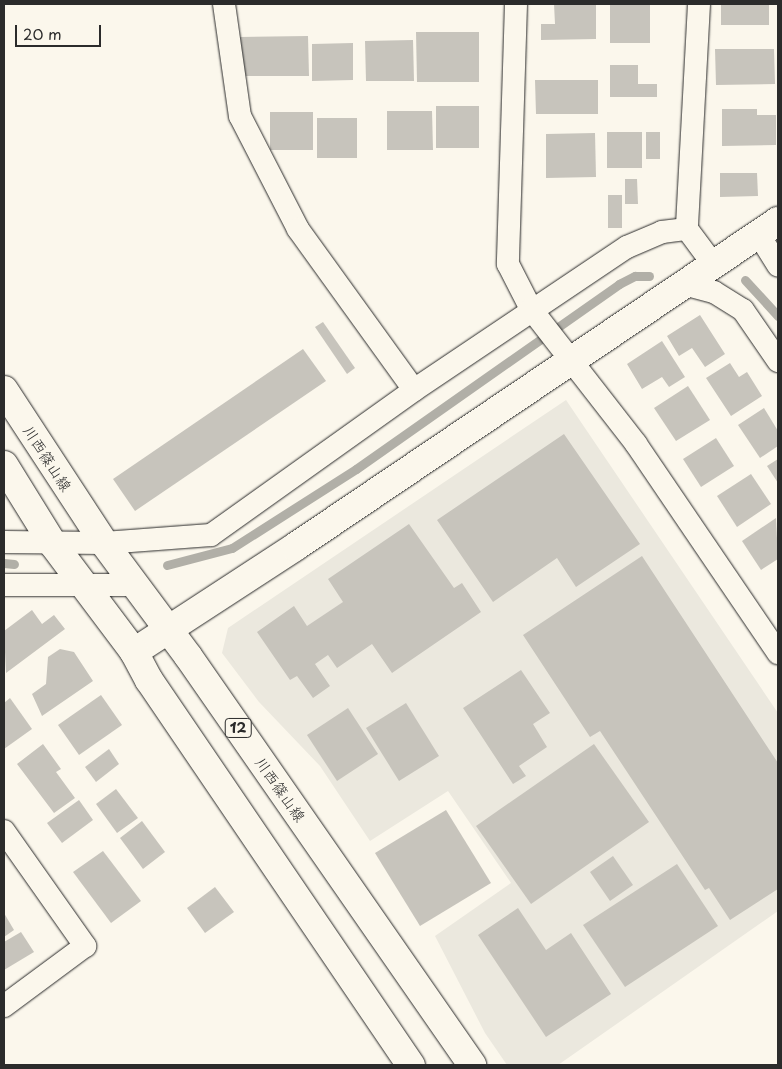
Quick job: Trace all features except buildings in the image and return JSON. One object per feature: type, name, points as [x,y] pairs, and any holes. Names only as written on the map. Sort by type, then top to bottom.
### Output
[{"type":"main road","points":[[134,652],[565,354],[684,284],[769,228]]},
{"type":"main road","name":"川西篠山線","points":[[4,390],[104,543],[168,630],[472,1065]]},
{"type":"main road","points":[[4,465],[53,544],[134,652],[149,680],[411,1065]]},
{"type":"street","points":[[224,4],[240,116],[298,229],[414,390]]},
{"type":"street","points":[[516,4],[508,264],[535,314],[636,444],[778,653]]},
{"type":"street","points":[[699,4],[687,229],[713,264]]},
{"type":"street","points":[[769,228],[778,266]]},
{"type":"street","points":[[4,542],[53,544],[104,543],[211,535],[414,390],[535,314],[627,248],[662,232],[687,229]]},
{"type":"street","points":[[684,284],[714,292],[743,310],[778,361]]},
{"type":"street","points":[[4,585],[135,585]]},
{"type":"street","points":[[4,831],[85,946],[4,1006]]},
{"type":"shaded area","points":[[566,400],[778,713],[778,911],[558,1065],[507,1065],[485,1033],[435,936],[511,883],[448,791],[370,841],[320,766],[259,702],[222,653],[228,628]]},
{"type":"waterway","points":[[167,565],[232,548],[356,469],[619,284],[635,276],[649,276]]},
{"type":"waterway","points":[[745,280],[778,316]]},
{"type":"waterway","points":[[4,563],[14,564]]}]
